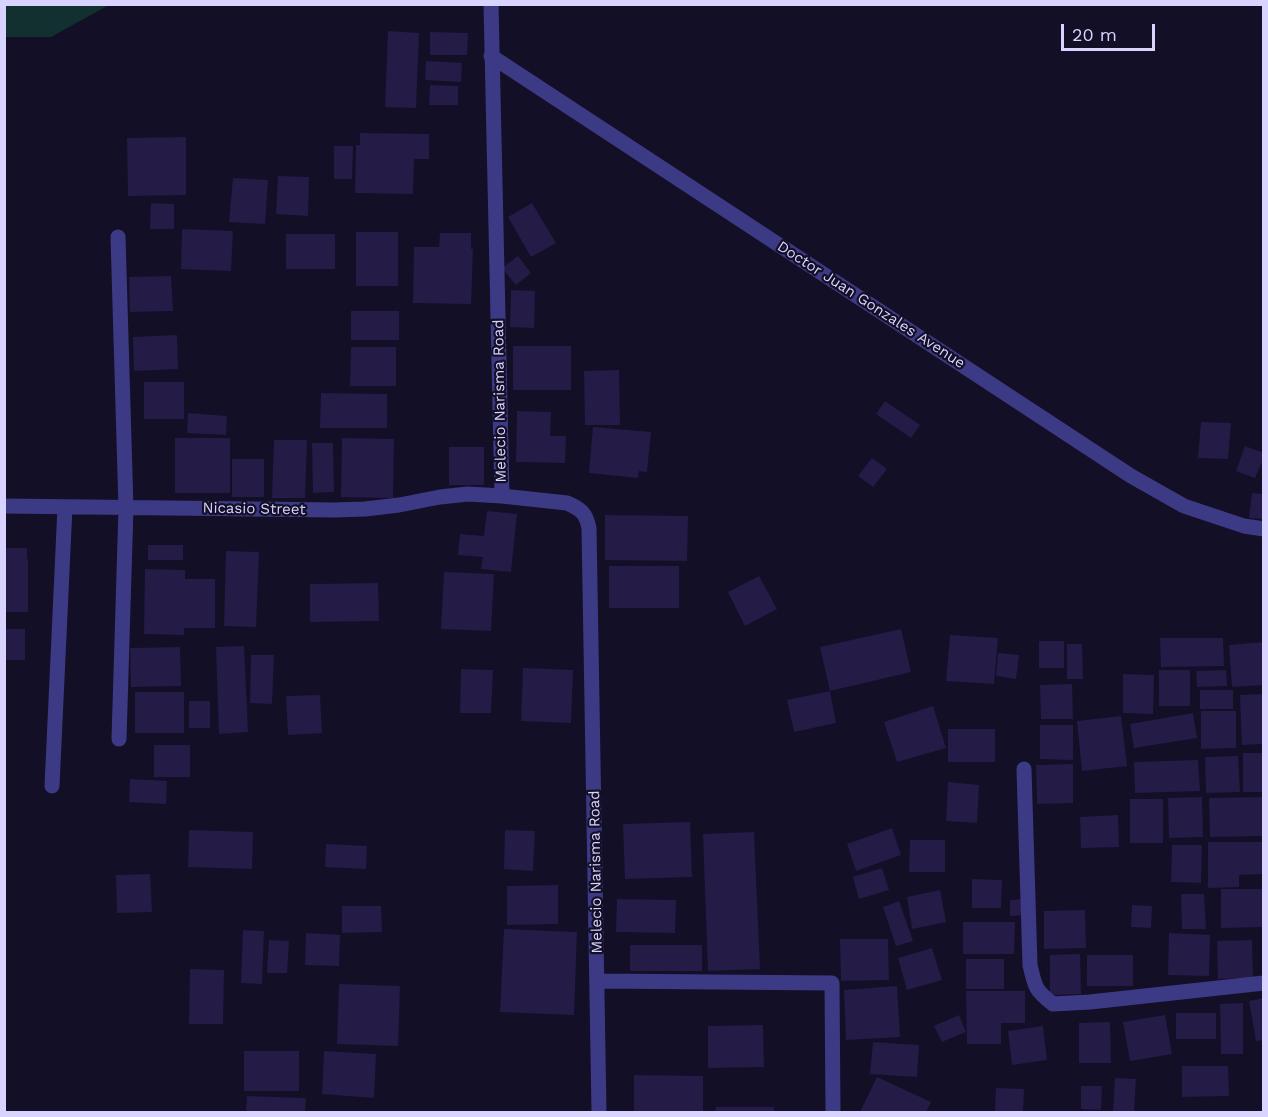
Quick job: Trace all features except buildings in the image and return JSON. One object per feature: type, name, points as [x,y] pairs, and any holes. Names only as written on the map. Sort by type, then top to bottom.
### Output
[{"type":"street","name":"Melecio Narisma Road","points":[[491,4],[502,496],[567,503],[586,515],[589,528],[599,1113]]},
{"type":"street","name":"Doctor Juan Gonzales Avenue","points":[[491,56],[1131,476],[1184,506],[1244,526],[1263,529]]},
{"type":"street","points":[[118,237],[126,508],[119,739]]},
{"type":"street","name":"Nicasio Street","points":[[4,506],[345,509],[399,505],[459,495],[502,496]]},
{"type":"street","points":[[52,786],[65,507]]},
{"type":"street","points":[[1024,769],[1030,965],[1040,994],[1053,1004],[1263,983]]},
{"type":"street","points":[[598,981],[832,983],[833,1113]]},
{"type":"green space","points":[[4,5],[109,5],[51,37],[5,37]]}]
